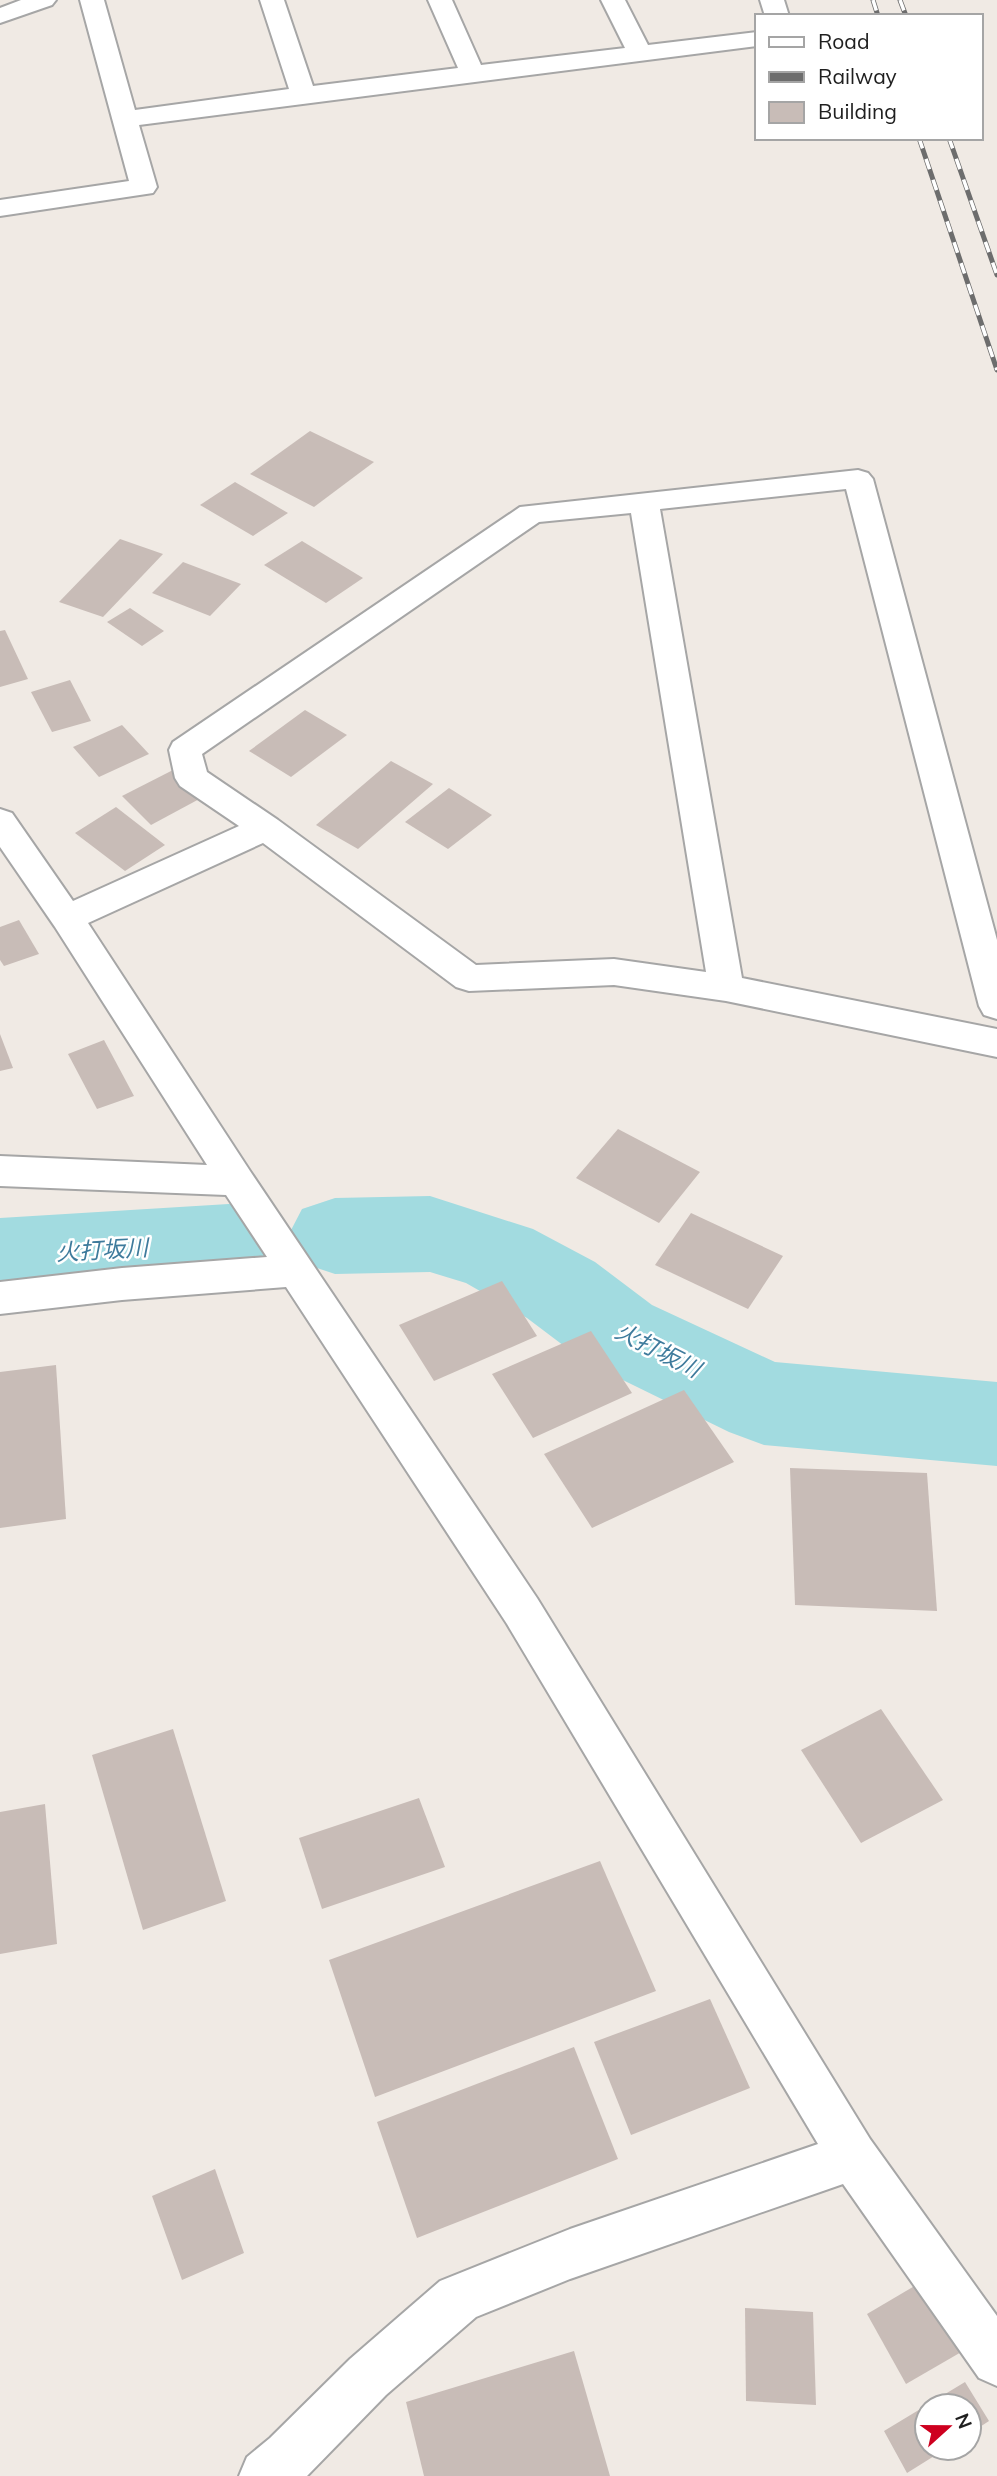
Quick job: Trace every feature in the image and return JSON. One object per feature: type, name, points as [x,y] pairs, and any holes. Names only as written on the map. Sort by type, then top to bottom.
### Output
[{"type":"street","points":[[0,16],[44,0]]},
{"type":"street","points":[[0,208],[144,187],[92,0]]},
{"type":"street","points":[[272,0],[304,95]]},
{"type":"street","points":[[440,0],[473,75]]},
{"type":"street","points":[[613,0],[641,55]]},
{"type":"street","points":[[127,119],[755,39]]},
{"type":"street","points":[[997,1006],[858,479],[531,514],[185,750],[192,778],[266,828],[469,978],[614,972],[726,988],[997,1043]]},
{"type":"street","points":[[644,502],[726,988]]},
{"type":"street","points":[[0,821],[67,918],[296,1271],[522,1611],[853,2156],[997,2360]]},
{"type":"street","points":[[67,918],[266,828]]},
{"type":"street","points":[[0,1171],[237,1181]]},
{"type":"street","points":[[0,1298],[122,1284],[296,1271]]},
{"type":"street","points":[[266,2476],[289,2457],[368,2377],[458,2300],[570,2254],[853,2156]]},
{"type":"building","points":[[310,431],[374,462],[314,507],[250,474]]},
{"type":"building","points":[[235,482],[288,513],[253,536],[200,505]]},
{"type":"building","points":[[120,539],[163,554],[103,617],[59,602]]},
{"type":"building","points":[[302,541],[363,578],[326,603],[264,565]]},
{"type":"building","points":[[183,562],[241,584],[210,616],[152,593]]},
{"type":"building","points":[[130,608],[164,631],[142,646],[107,622]]},
{"type":"building","points":[[5,630],[28,679],[0,687],[0,631]]},
{"type":"building","points":[[70,680],[91,721],[52,732],[31,692]]},
{"type":"building","points":[[305,710],[347,735],[291,777],[249,751]]},
{"type":"building","points":[[122,725],[149,754],[99,777],[73,747]]},
{"type":"building","points":[[391,761],[433,784],[358,849],[316,825]]},
{"type":"building","points":[[173,770],[203,797],[151,825],[122,796]]},
{"type":"building","points":[[449,788],[492,815],[448,849],[405,822]]},
{"type":"building","points":[[116,807],[165,845],[125,871],[75,833]]},
{"type":"building","points":[[19,920],[39,954],[4,966],[0,960],[0,927]]},
{"type":"building","points":[[0,1034],[13,1068],[0,1071]]},
{"type":"building","points":[[104,1040],[134,1096],[97,1109],[68,1054]]},
{"type":"building","points":[[618,1129],[700,1172],[659,1223],[576,1178]]},
{"type":"building","points":[[691,1213],[783,1256],[748,1309],[655,1265]]},
{"type":"building","points":[[502,1281],[537,1336],[434,1381],[399,1325]]},
{"type":"building","points":[[591,1331],[632,1393],[533,1438],[492,1374]]},
{"type":"building","points":[[56,1365],[66,1519],[0,1528],[0,1372]]},
{"type":"building","points":[[684,1390],[734,1462],[592,1528],[544,1454]]},
{"type":"building","points":[[790,1468],[927,1473],[937,1611],[795,1605]]},
{"type":"building","points":[[881,1709],[943,1800],[861,1843],[801,1750]]},
{"type":"building","points":[[173,1729],[226,1901],[143,1930],[92,1755]]},
{"type":"building","points":[[419,1798],[445,1867],[322,1909],[299,1838]]},
{"type":"building","points":[[45,1804],[57,1944],[0,1954],[0,1812]]},
{"type":"building","points":[[600,1861],[656,1991],[375,2097],[329,1960]]},
{"type":"building","points":[[710,1999],[750,2088],[631,2135],[594,2042]]},
{"type":"building","points":[[574,2047],[618,2159],[417,2238],[377,2122]]},
{"type":"building","points":[[215,2169],[244,2253],[182,2280],[152,2196]]},
{"type":"building","points":[[923,2281],[963,2351],[906,2384],[867,2314]]},
{"type":"building","points":[[745,2308],[813,2312],[816,2405],[746,2401]]},
{"type":"building","points":[[574,2351],[610,2476],[424,2476],[406,2402]]},
{"type":"building","points":[[965,2382],[971,2392],[948,2392]]},
{"type":"building","points":[[983,2411],[989,2421],[983,2425]]},
{"type":"building","points":[[913,2413],[913,2462],[925,2462],[907,2473],[884,2431]]},
{"type":"waterway","name":"火打坂川","points":[[335,1236],[430,1234],[499,1256],[561,1290],[618,1333],[764,1403],[997,1424]]},
{"type":"waterway","name":"火打坂川","points":[[0,1256],[245,1241]]},
{"type":"railway","points":[[873,0],[877,14]]},
{"type":"railway","points":[[900,0],[905,14]]},
{"type":"railway","points":[[920,140],[997,370]]},
{"type":"railway","points":[[950,140],[997,275]]}]
